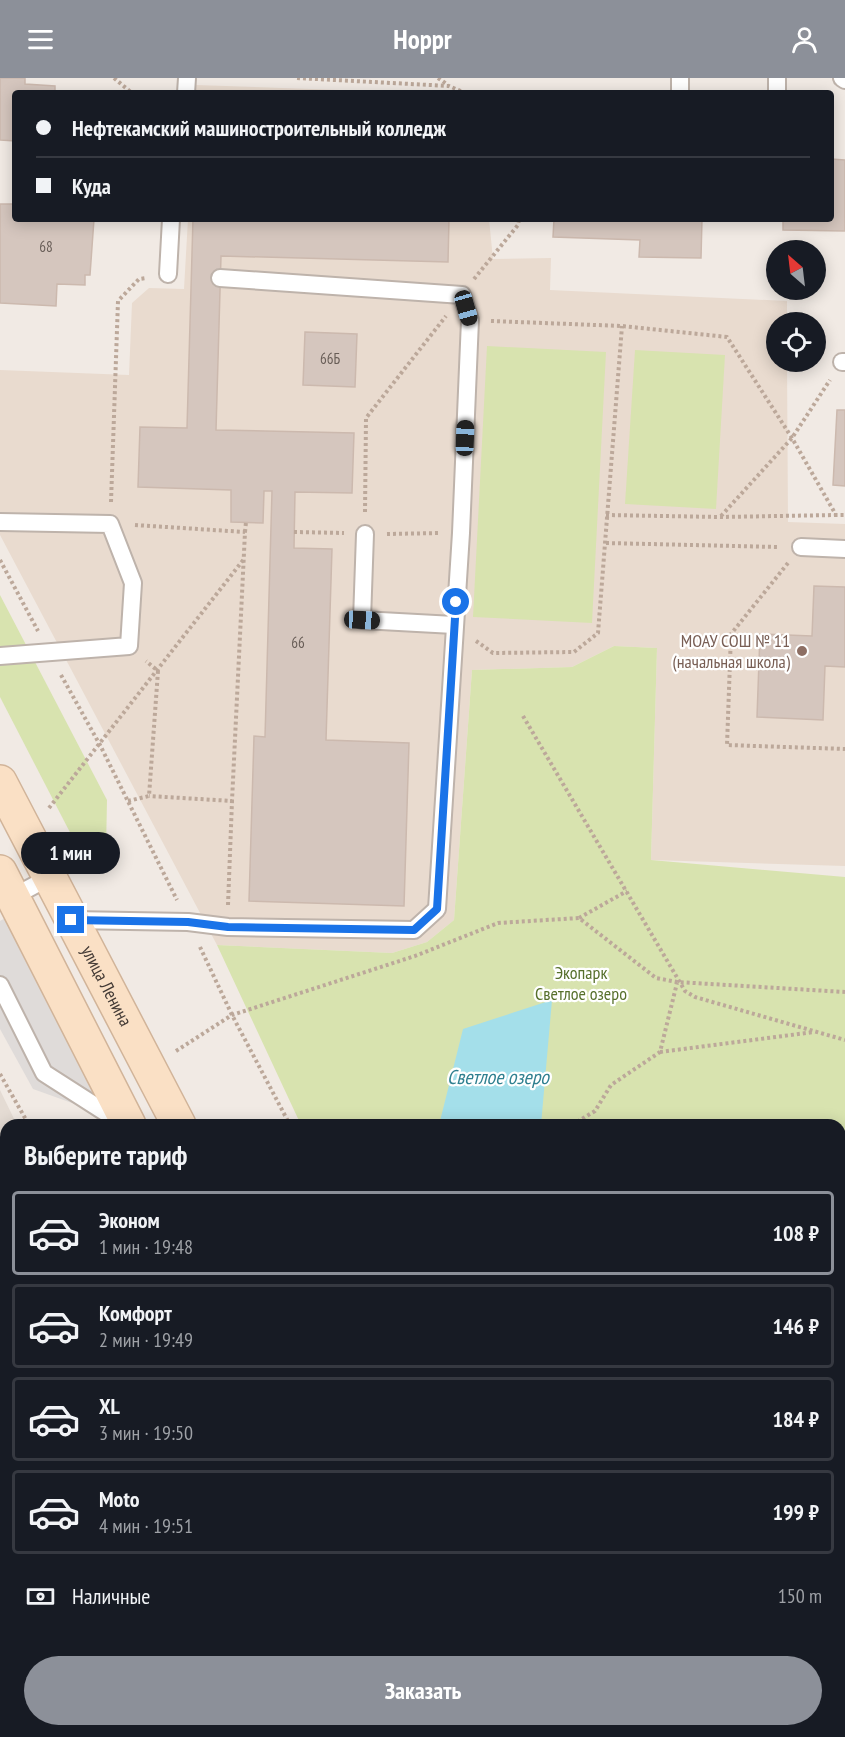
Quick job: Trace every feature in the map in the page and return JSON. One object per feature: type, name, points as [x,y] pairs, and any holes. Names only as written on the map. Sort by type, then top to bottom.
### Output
[{"type":"main road","name":"улица Ленина","points":[[0,782],[48,878],[176,1119]]},
{"type":"main road","points":[[4,891],[126,1119]]},
{"type":"lane","points":[[168,274],[171,222]]},
{"type":"lane","points":[[71,920],[188,922],[228,927],[414,930],[437,909],[461,533],[470,320],[462,295],[220,278]]},
{"type":"lane","points":[[0,522],[110,524],[133,584],[129,646],[0,656]]},
{"type":"lane","points":[[364,534],[362,620],[454,625]]},
{"type":"lane","points":[[801,547],[845,549]]},
{"type":"lane","points":[[4,891],[48,878]]},
{"type":"lane","points":[[0,985],[44,1073],[116,1119]]},
{"type":"path","points":[[114,78],[128,90]]},
{"type":"path","points":[[297,78],[449,86]]},
{"type":"path","points":[[438,78],[458,90]]},
{"type":"path","points":[[477,275],[518,222]]},
{"type":"path","points":[[168,274],[139,279],[118,301],[110,524],[245,532]]},
{"type":"path","points":[[364,534],[366,418],[462,295]]},
{"type":"path","points":[[470,320],[622,326],[727,337],[792,438],[836,514]]},
{"type":"path","points":[[454,625],[494,653],[574,652],[598,633],[622,326]]},
{"type":"path","points":[[720,517],[792,438],[844,362]]},
{"type":"path","points":[[606,515],[720,517],[845,515]]},
{"type":"path","points":[[228,927],[246,522]]},
{"type":"path","points":[[606,543],[801,547]]},
{"type":"path","points":[[801,547],[730,634],[726,745],[845,749]]},
{"type":"path","points":[[27,836],[245,559]]},
{"type":"path","points":[[0,560],[100,746],[232,1015],[287,1119]]},
{"type":"path","points":[[129,646],[158,671]]},
{"type":"path","points":[[149,796],[158,671]]},
{"type":"path","points":[[523,716],[627,891],[677,982],[685,991],[695,997],[845,1040]]},
{"type":"path","points":[[128,801],[149,796],[232,801]]},
{"type":"path","points":[[151,1069],[232,1015],[415,956],[498,923],[579,918],[627,891]]},
{"type":"path","points":[[579,918],[656,978],[677,982],[845,992]]},
{"type":"path","points":[[660,1052],[677,982]]},
{"type":"path","points":[[582,1119],[595,1111],[611,1085],[660,1052],[815,1032]]},
{"type":"path","points":[[0,1074],[26,1119]]},
{"type":"shaded area","points":[[196,85],[340,90],[195,90]]},
{"type":"shaded area","points":[[188,222],[489,222],[493,259],[551,258],[550,290],[787,301],[787,312],[766,312],[766,372],[787,372],[788,522],[845,524],[845,866],[651,860],[657,648],[614,646],[572,667],[472,670],[454,920],[427,942],[392,953],[217,945],[0,535],[0,370],[129,375],[132,303],[149,288],[184,289]]},
{"type":"shaded area","points":[[9,916],[111,1117],[33,1089],[0,1029],[0,921]]},
{"type":"shaded area","points":[[0,1090],[14,1119],[0,1119]]},
{"type":"green space","points":[[487,346],[606,352],[592,623],[473,617]]},
{"type":"green space","points":[[635,350],[725,355],[716,509],[625,504]]},
{"type":"green space","points":[[0,595],[107,800],[106,850],[76,844],[0,697]]},
{"type":"green space","name":"Экопарк Светлое озеро","points":[[614,646],[657,648],[651,860],[845,877],[845,1119],[298,1119],[217,945],[392,953],[427,942],[454,920],[472,670],[572,667]]},
{"type":"water","name":"Светлое озеро","points":[[552,1000],[542,1119],[440,1119],[463,1029]]},
{"type":"building","points":[[0,78],[25,78],[25,84],[55,86],[55,90],[12,90],[12,141],[0,140]]},
{"type":"building","points":[[834,159],[845,160],[845,231],[783,230],[783,222],[834,222]]},
{"type":"building","points":[[0,204],[12,204],[12,222],[94,222],[90,275],[85,275],[85,285],[57,284],[56,306],[0,303]]},
{"type":"building","points":[[193,222],[449,222],[448,262],[221,256],[216,430],[354,433],[352,493],[295,492],[294,548],[332,549],[326,740],[409,743],[404,906],[249,901],[254,736],[265,737],[272,491],[264,491],[263,523],[231,522],[231,490],[138,487],[140,427],[187,428]]},
{"type":"building","points":[[554,222],[702,222],[701,258],[639,257],[640,240],[553,237]]},
{"type":"building","points":[[305,332],[357,334],[355,387],[303,385]]},
{"type":"building","points":[[837,410],[845,410],[845,486],[833,485]]},
{"type":"building","name":"МОАУ СОШ № 11 (начальная школа)","points":[[814,586],[845,587],[845,667],[825,666],[823,720],[757,717],[760,634],[812,636]]},
{"type":"place","name":"МОАУ СОШ № 11 (начальная школа)","points":[[802,651]]},
{"type":"route","points":[[71,920],[188,922],[228,927],[414,930],[437,909],[456,602]]}]
